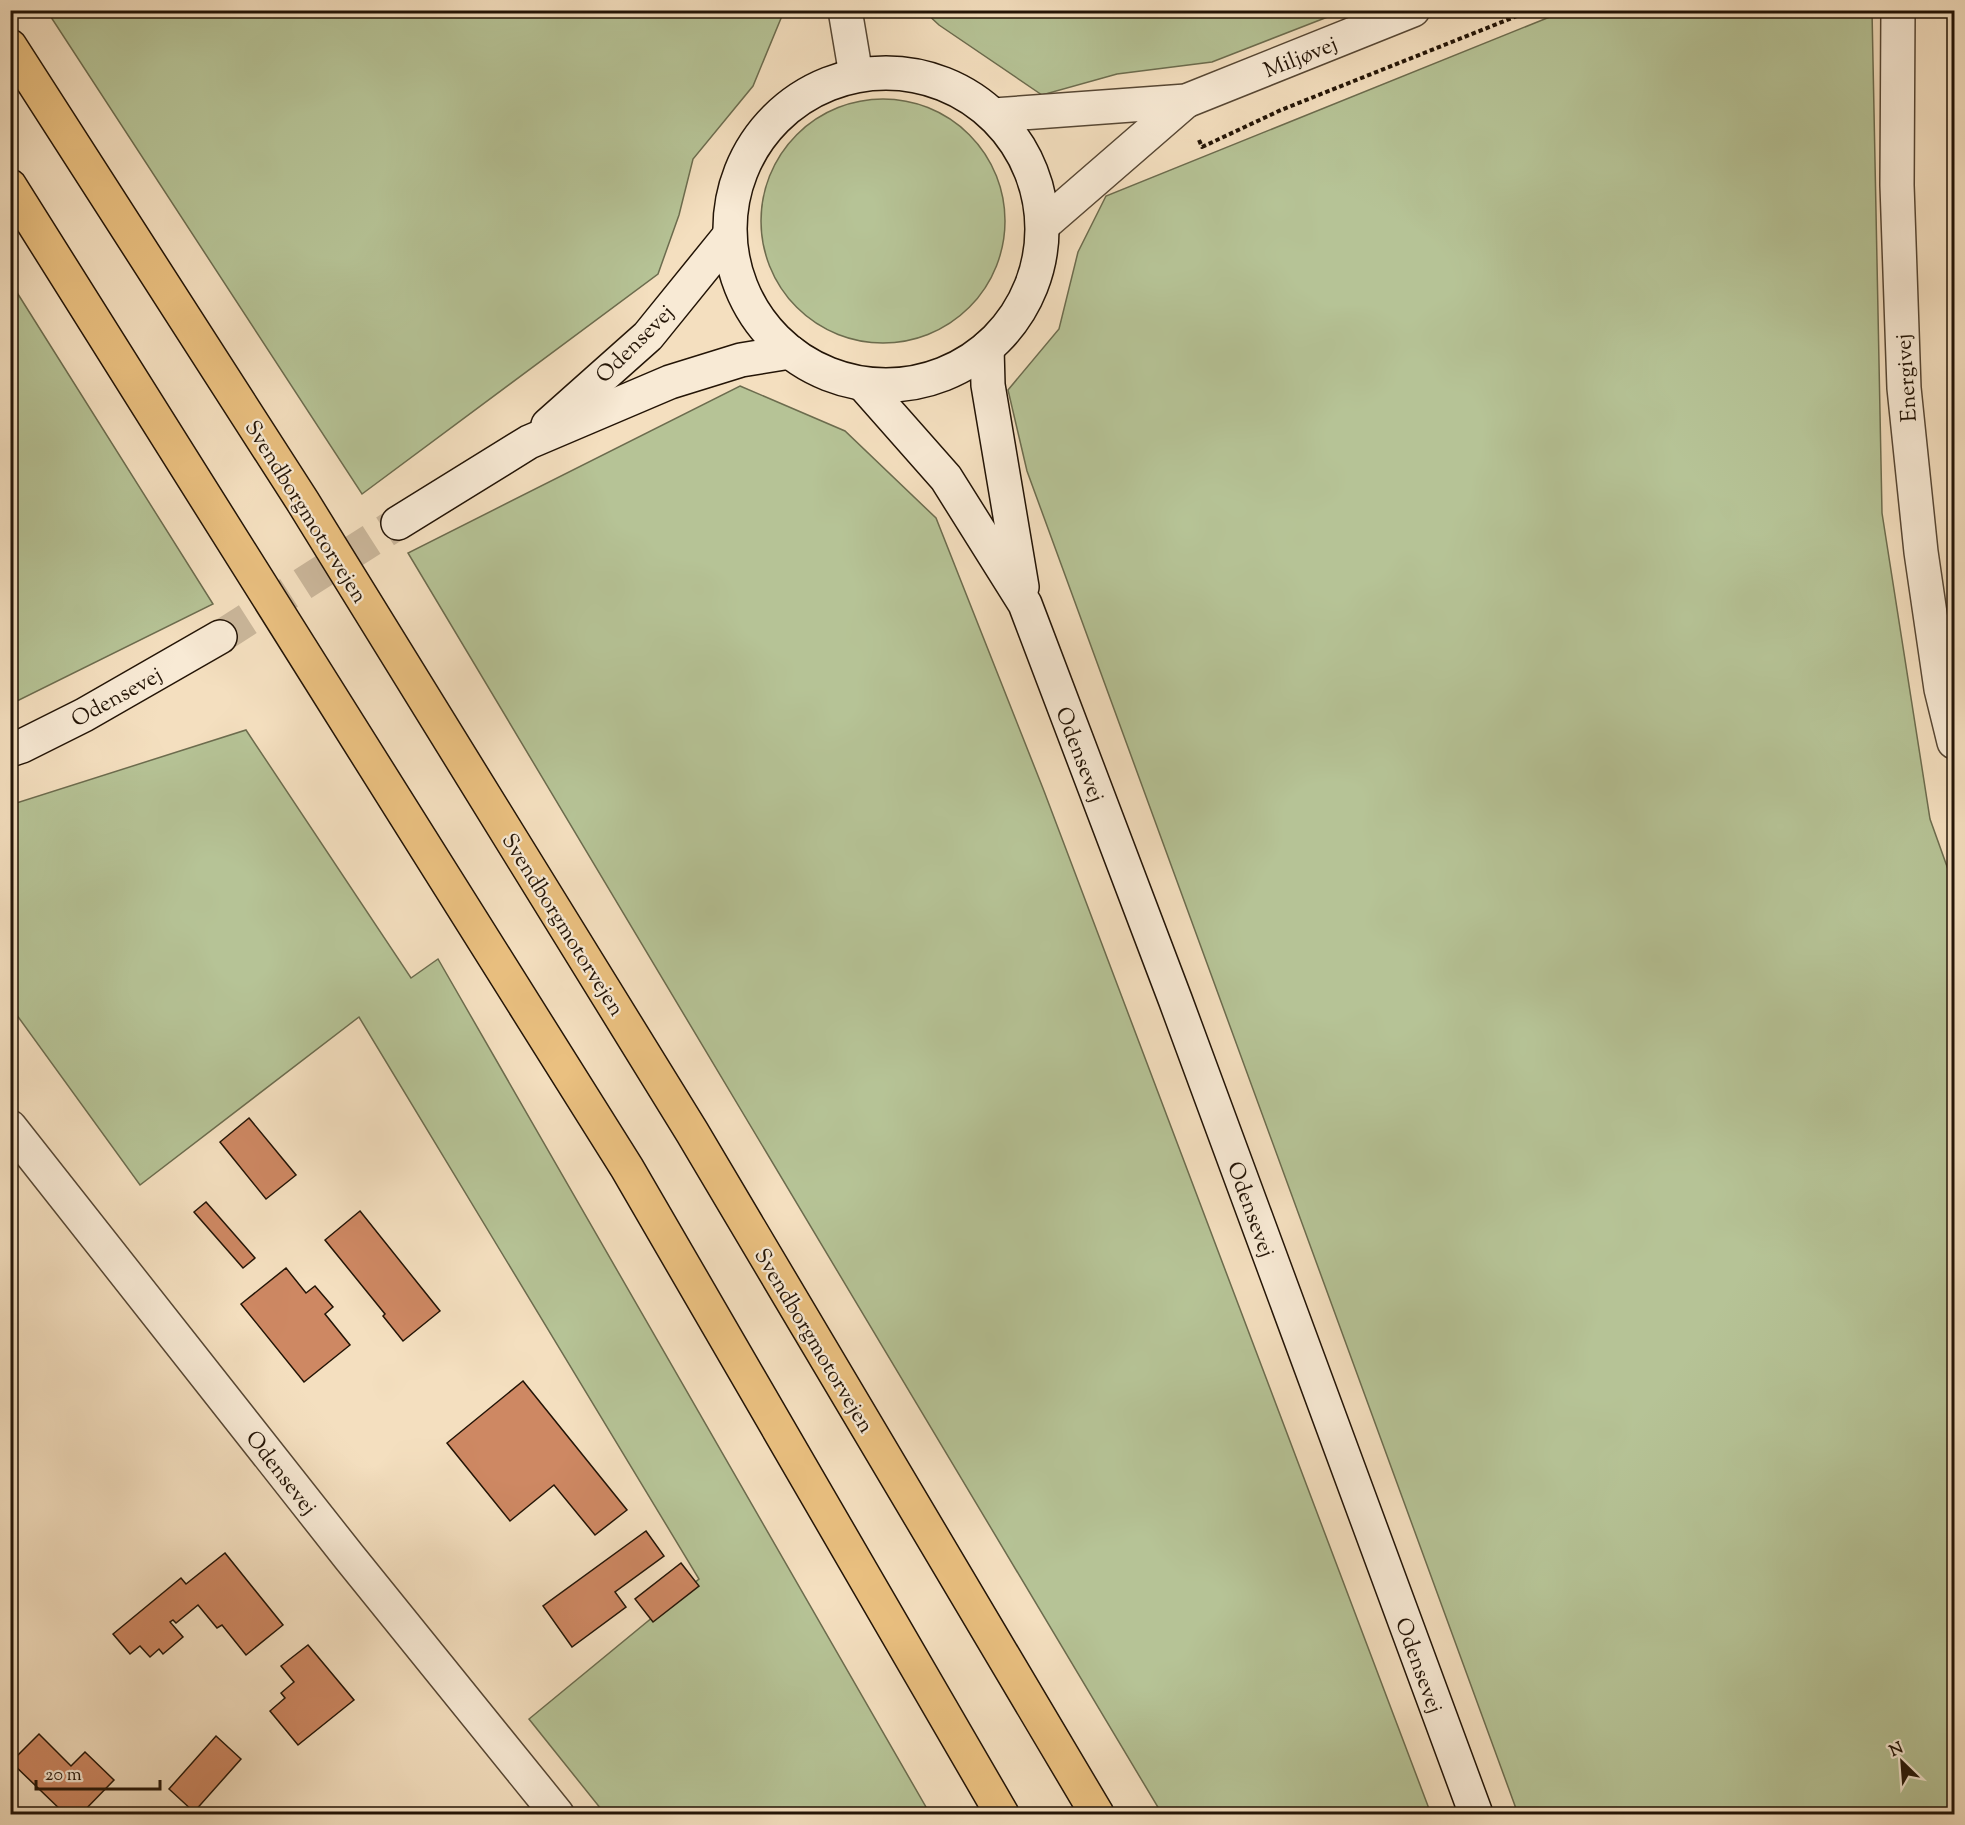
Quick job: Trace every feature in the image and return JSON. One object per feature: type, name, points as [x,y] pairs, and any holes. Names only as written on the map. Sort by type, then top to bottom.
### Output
[{"type":"highway","name":"Svendborgmotorvejen","points":[[10,46],[303,502],[692,1132],[1096,1815]]},
{"type":"highway","points":[[10,186],[627,1168],[1002,1815]]},
{"type":"main road","points":[[845,10],[856,75]]},
{"type":"main road","name":"Miljøvej","points":[[994,115],[1185,101],[1413,10]]},
{"type":"main road","name":"Energivej","points":[[1898,10],[1897,185],[1904,388],[1921,552],[1941,689],[1954,742]]},
{"type":"main road","points":[[893,72],[930,78],[964,93],[994,115],[1030,165],[1043,225],[1037,271],[1018,314],[987,348],[950,371],[907,384],[863,384],[837,377],[812,367],[790,352],[759,320],[743,290],[738,280],[729,236],[734,192],[750,151],[778,116],[814,90],[856,75],[893,72]]},
{"type":"main road","name":"Miljøvej","points":[[1043,225],[1185,101]]},
{"type":"main road","name":"Odensevej","points":[[529,442],[648,336],[729,236]]},
{"type":"main road","name":"Odensevej","points":[[987,348],[988,385],[1025,604],[1175,999],[1476,1815]]},
{"type":"main road","name":"Odensevej","points":[[398,523],[529,442],[670,382],[741,360],[790,352]]},
{"type":"main road","name":"Odensevej","points":[[863,384],[946,478],[1025,604]]},
{"type":"main road","name":"Odensevej","points":[[10,750],[84,716],[220,637]]},
{"type":"main road","name":"Odensevej","points":[[10,1127],[557,1815]]},
{"type":"path","points":[[1185,101],[1202,147],[1281,110],[1532,10]]},
{"type":"green space","points":[[1567,10],[1872,11],[1882,513],[1930,819],[1954,886],[1954,1814],[1518,1814],[1027,471],[1008,390],[1059,329],[1078,252],[1106,196]]},
{"type":"green space","points":[[47,11],[784,11],[753,86],[693,159],[679,215],[658,274],[362,494]]},
{"type":"green space","points":[[924,11],[1343,11],[1212,62],[1117,74],[1042,95],[939,25]]},
{"type":"green space","points":[[871,99],[895,99],[919,104],[941,113],[970,134],[985,153],[996,174],[1003,197],[1005,221],[1003,245],[996,268],[985,289],[970,308],[941,329],[919,338],[895,343],[871,343],[847,338],[825,329],[805,316],[788,299],[775,279],[766,257],[761,233],[761,209],[766,185],[775,163],[788,143],[805,126],[825,113],[847,104]]},
{"type":"green space","points":[[11,283],[213,604],[10,704]]},
{"type":"green space","points":[[740,386],[845,431],[936,518],[1044,791],[1431,1814],[1162,1814],[408,553]]},
{"type":"green space","points":[[246,730],[411,978],[438,959],[930,1814],[605,1814],[529,1719],[699,1579],[359,1017],[140,1185],[11,1007],[10,805]]},
{"type":"building","points":[[249,1118],[296,1175],[266,1199],[220,1142]]},
{"type":"building","points":[[206,1202],[255,1258],[243,1268],[194,1212]]},
{"type":"building","points":[[360,1211],[440,1311],[403,1341],[383,1316],[385,1314],[325,1240]]},
{"type":"building","points":[[286,1268],[306,1293],[315,1286],[333,1307],[325,1314],[350,1345],[304,1382],[241,1304]]},
{"type":"building","points":[[523,1381],[627,1510],[595,1535],[554,1485],[510,1521],[447,1443]]},
{"type":"building","points":[[646,1531],[664,1556],[615,1592],[626,1607],[572,1647],[543,1606]]},
{"type":"building","points":[[225,1553],[283,1625],[246,1655],[222,1625],[217,1628],[198,1605],[176,1623],[173,1620],[170,1622],[183,1637],[163,1654],[159,1649],[150,1657],[140,1646],[130,1654],[113,1634],[181,1578],[186,1584]]},
{"type":"building","points":[[681,1563],[699,1586],[653,1622],[635,1599]]},
{"type":"building","points":[[308,1645],[354,1700],[298,1745],[270,1711],[285,1698],[281,1693],[294,1682],[281,1666]]},
{"type":"building","points":[[39,1734],[71,1766],[85,1752],[114,1780],[81,1814],[65,1814],[11,1762]]},
{"type":"building","points":[[216,1736],[241,1759],[194,1812],[169,1789]]},
{"type":"tunnel","points":[[220,637],[398,523]]}]
